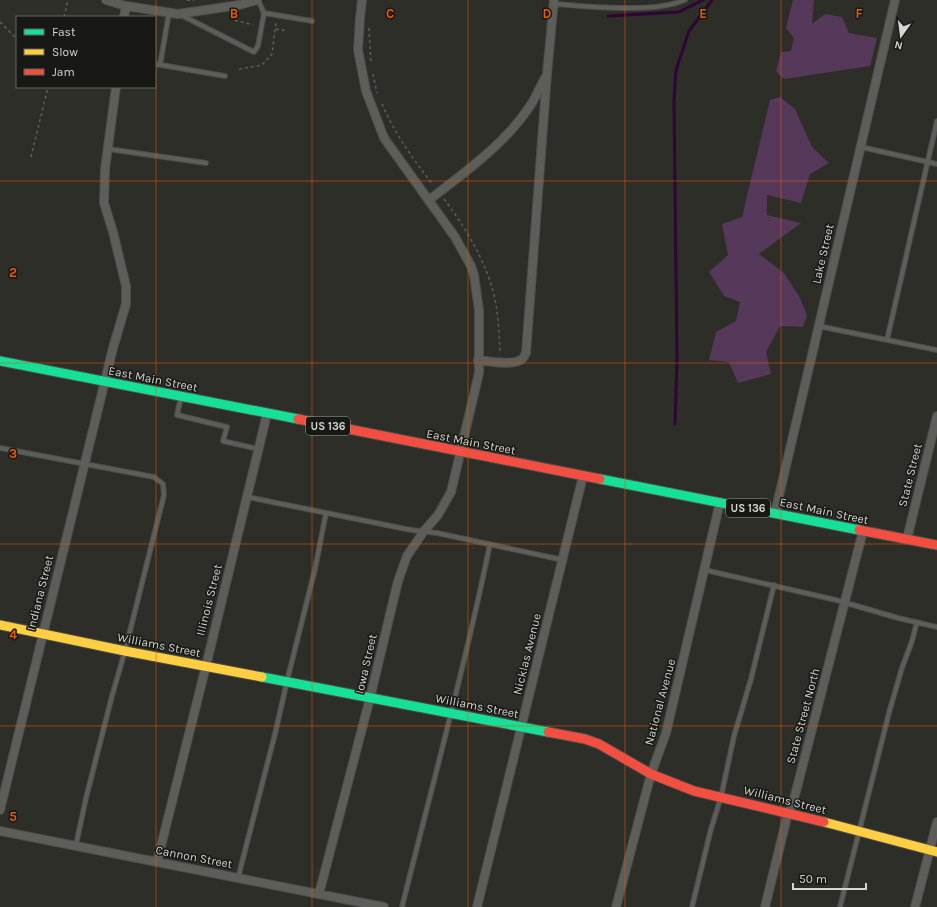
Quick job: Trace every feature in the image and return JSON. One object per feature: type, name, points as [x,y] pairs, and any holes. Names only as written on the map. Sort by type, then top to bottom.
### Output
[{"type":"street","points":[[106,0],[126,6],[178,14],[240,5],[257,0]]},
{"type":"street","name":"Iowa Street","points":[[319,894],[370,698],[398,581],[407,556],[424,531],[438,515],[450,492],[461,452],[479,373],[478,360],[480,342],[480,310],[474,275],[471,266],[455,237],[384,138],[366,91],[358,50],[362,0]]},
{"type":"street","name":"Lake Street","points":[[775,513],[895,0]]},
{"type":"street","points":[[478,360],[501,363],[516,362],[523,359],[526,353],[547,74],[554,2]]},
{"type":"street","points":[[124,16],[126,6]]},
{"type":"street","points":[[429,200],[470,169],[508,134],[531,106],[547,74]]},
{"type":"street","name":"Indiana Street","points":[[0,810],[84,464],[126,304],[126,286],[113,232],[104,203],[108,149],[116,88]]},
{"type":"street","name":"East Main Street","points":[[0,361],[937,545]]},
{"type":"street","name":"Illinois Street","points":[[157,862],[267,414]]},
{"type":"street","name":"State Street","points":[[907,539],[937,416]]},
{"type":"street","name":"Nicklas Avenue","points":[[478,907],[583,476]]},
{"type":"street","name":"National Avenue","points":[[616,907],[651,774],[666,733],[720,502]]},
{"type":"street","name":"State Street North","points":[[765,907],[788,813],[793,803],[863,531]]},
{"type":"street","name":"Williams Street","points":[[0,624],[125,651],[585,739],[598,744],[651,774],[694,791],[788,813],[933,851]]},
{"type":"street","points":[[916,907],[933,851],[937,822]]},
{"type":"street","name":"Cannon Street","points":[[0,831],[384,907]]},
{"type":"lane","points":[[178,14],[254,52],[258,46],[264,13],[257,0]]},
{"type":"lane","points":[[554,2],[619,7],[656,7],[677,4],[685,0]]},
{"type":"lane","points":[[169,13],[157,64],[225,76]]},
{"type":"lane","points":[[264,13],[312,21]]},
{"type":"lane","points":[[887,340],[937,121]]},
{"type":"lane","points":[[860,147],[937,164]]},
{"type":"lane","points":[[108,149],[206,163]]},
{"type":"lane","points":[[818,326],[937,350]]},
{"type":"lane","points":[[181,397],[177,415],[227,427],[223,441],[258,448]]},
{"type":"lane","points":[[0,448],[154,477],[163,484],[164,496],[86,798],[76,845]]},
{"type":"lane","points":[[247,497],[411,530],[437,533],[563,560]]},
{"type":"lane","points":[[238,878],[315,569],[326,513]]},
{"type":"lane","points":[[402,907],[479,600],[490,544]]},
{"type":"lane","points":[[705,570],[774,585],[937,627]]},
{"type":"lane","points":[[692,907],[711,829],[721,797],[734,736],[751,679],[774,585]]},
{"type":"lane","points":[[840,907],[890,709],[917,622]]},
{"type":"path","points":[[64,16],[68,0]]},
{"type":"path","points":[[186,0],[194,0]]},
{"type":"path","points":[[235,14],[234,20],[253,25]]},
{"type":"path","points":[[239,69],[262,65],[272,54],[277,15]]},
{"type":"path","points":[[0,22],[16,38]]},
{"type":"path","points":[[369,25],[370,63],[378,97]]},
{"type":"path","points":[[275,29],[288,31]]},
{"type":"path","points":[[31,157],[48,88]]},
{"type":"path","points":[[381,103],[391,126],[404,148],[439,193],[468,235],[479,255],[490,282],[496,306],[501,363]]},
{"type":"shaded area","points":[[793,0],[814,0],[812,24],[825,14],[842,17],[849,33],[877,38],[870,66],[784,79],[776,71],[781,52],[791,51],[794,38],[786,28]]},
{"type":"shaded area","points":[[780,97],[795,109],[812,147],[829,163],[810,174],[801,203],[767,195],[767,215],[801,223],[759,254],[784,273],[800,298],[807,315],[803,327],[780,326],[766,352],[771,374],[738,383],[729,362],[709,360],[716,332],[736,321],[740,302],[724,296],[709,272],[728,255],[722,224],[742,217],[770,100]]},
{"type":"waterway","points":[[608,16],[679,12],[703,0]]},
{"type":"waterway","points":[[675,424],[677,360],[674,100],[676,70],[689,31],[712,0]]},
{"type":"traffic: fast","points":[[0,361],[298,419]]},
{"type":"traffic: fast","points":[[600,479],[859,530]]},
{"type":"traffic: fast","points":[[262,677],[548,732]]},
{"type":"traffic: slow","points":[[0,625],[262,677]]},
{"type":"traffic: slow","points":[[824,822],[937,852]]},
{"type":"traffic: jam","points":[[298,419],[600,479]]},
{"type":"traffic: jam","points":[[859,530],[937,545]]},
{"type":"traffic: jam","points":[[548,732],[585,739],[599,744],[651,774],[694,791],[824,822]]}]
